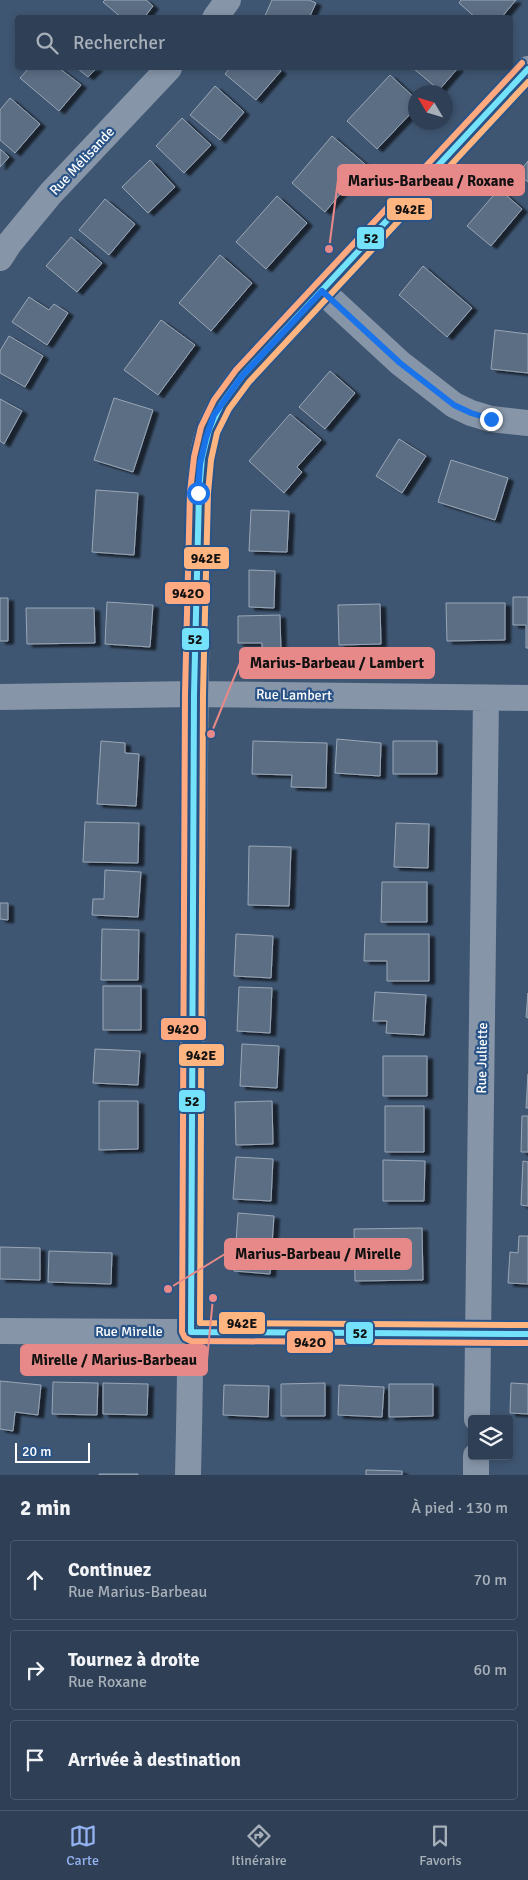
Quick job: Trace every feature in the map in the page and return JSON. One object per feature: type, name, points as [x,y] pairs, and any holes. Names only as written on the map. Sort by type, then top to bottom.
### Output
[{"type":"street","points":[[217,15],[228,0]]},
{"type":"street","points":[[188,1475],[191,1332],[194,694],[198,493],[200,464],[206,438],[214,415],[242,376],[528,69]]},
{"type":"street","name":"Rue Mélisande","points":[[0,258],[9,244],[51,193],[167,70]]},
{"type":"street","points":[[322,291],[400,363],[454,405],[491,419],[528,423]]},
{"type":"street","name":"Rue Lambert","points":[[0,697],[194,694],[528,698]]},
{"type":"street","name":"Rue Juliette","points":[[477,1415],[486,698]]},
{"type":"street","name":"Rue Mirelle","points":[[0,1330],[528,1334]]},
{"type":"street","points":[[476,1460],[476,1475]]},
{"type":"building","points":[[105,0],[146,0],[153,6],[146,15],[118,15],[103,2]]},
{"type":"building","points":[[272,0],[309,0],[316,3],[310,15],[265,15]]},
{"type":"building","points":[[461,0],[516,0],[504,15],[473,15],[459,3]]},
{"type":"building","points":[[27,70],[62,70],[81,85],[59,111],[20,78]]},
{"type":"building","points":[[79,70],[95,70],[88,77]]},
{"type":"building","points":[[228,70],[281,71],[256,100],[225,74]]},
{"type":"building","points":[[415,70],[456,70],[443,85],[433,85]]},
{"type":"building","points":[[390,75],[408,92],[408,116],[377,149],[347,121]]},
{"type":"building","points":[[215,86],[244,112],[220,140],[190,115]]},
{"type":"building","points":[[10,98],[40,124],[15,153],[0,140],[0,110]]},
{"type":"building","points":[[182,118],[211,145],[184,173],[156,146]]},
{"type":"building","points":[[332,136],[365,164],[325,212],[292,183]]},
{"type":"building","points":[[0,149],[9,157],[0,167]]},
{"type":"building","points":[[150,160],[175,187],[148,213],[122,187]]},
{"type":"building","points":[[528,161],[528,182],[518,174]]},
{"type":"building","points":[[499,189],[522,209],[491,246],[467,226]]},
{"type":"building","points":[[277,196],[307,223],[266,269],[236,242]]},
{"type":"building","points":[[105,199],[135,224],[109,255],[79,230]]},
{"type":"building","points":[[71,237],[102,263],[77,292],[46,266]]},
{"type":"building","points":[[220,255],[252,283],[211,331],[179,303]]},
{"type":"building","points":[[423,266],[472,308],[447,337],[399,295]]},
{"type":"building","points":[[29,297],[49,310],[54,304],[68,313],[47,345],[12,322]]},
{"type":"building","points":[[161,320],[195,345],[158,395],[124,370]]},
{"type":"building","points":[[495,330],[528,334],[528,373],[491,369]]},
{"type":"building","points":[[9,336],[43,356],[25,387],[0,373],[0,351]]},
{"type":"building","points":[[330,371],[355,393],[325,429],[299,407]]},
{"type":"building","points":[[114,398],[153,410],[133,472],[94,460]]},
{"type":"building","points":[[0,399],[22,411],[4,444],[0,441]]},
{"type":"building","points":[[290,414],[321,440],[297,467],[302,472],[284,493],[249,461]]},
{"type":"building","points":[[399,439],[426,456],[402,493],[376,476]]},
{"type":"building","points":[[451,460],[508,478],[495,520],[438,502]]},
{"type":"building","points":[[96,490],[138,493],[134,555],[92,552]]},
{"type":"building","points":[[251,510],[289,511],[287,552],[249,551]]},
{"type":"building","points":[[249,570],[275,571],[274,608],[249,607]]},
{"type":"building","points":[[513,597],[528,597],[528,648],[526,648],[526,625],[513,625]]},
{"type":"building","points":[[0,598],[8,598],[8,641],[0,641]]},
{"type":"building","points":[[107,602],[153,605],[150,647],[105,644]]},
{"type":"building","points":[[446,603],[505,603],[505,640],[447,641]]},
{"type":"building","points":[[380,604],[381,644],[339,645],[338,605]]},
{"type":"building","points":[[26,608],[94,608],[95,643],[27,644]]},
{"type":"building","points":[[280,615],[281,653],[262,654],[262,643],[238,643],[238,616]]},
{"type":"building","points":[[337,739],[381,743],[380,776],[335,773]]},
{"type":"building","points":[[101,741],[125,743],[125,753],[139,754],[136,806],[97,804]]},
{"type":"building","points":[[253,741],[327,743],[326,788],[291,787],[292,775],[252,774]]},
{"type":"building","points":[[393,741],[437,741],[437,774],[393,774]]},
{"type":"building","points":[[85,822],[139,823],[138,863],[83,862]]},
{"type":"building","points":[[396,823],[429,824],[428,868],[394,867]]},
{"type":"building","points":[[249,846],[291,847],[289,906],[248,905]]},
{"type":"building","points":[[105,870],[141,872],[138,917],[92,915],[93,899],[104,899]]},
{"type":"building","points":[[382,882],[427,882],[427,922],[381,922]]},
{"type":"building","points":[[0,903],[8,903],[8,920],[0,919]]},
{"type":"building","points":[[102,929],[139,930],[138,980],[101,980]]},
{"type":"building","points":[[236,934],[273,936],[271,978],[234,976]]},
{"type":"building","points":[[365,934],[429,934],[429,981],[387,981],[387,961],[364,961]]},
{"type":"building","points":[[103,986],[141,986],[141,1030],[103,1030]]},
{"type":"building","points":[[239,987],[272,988],[270,1033],[237,1031]]},
{"type":"building","points":[[375,992],[426,995],[424,1035],[386,1033],[387,1021],[373,1021]]},
{"type":"building","points":[[528,993],[528,1018],[526,1017]]},
{"type":"building","points":[[242,1044],[279,1046],[277,1088],[240,1086]]},
{"type":"building","points":[[95,1049],[140,1051],[138,1085],[93,1083]]},
{"type":"building","points":[[383,1056],[427,1056],[427,1096],[383,1096]]},
{"type":"building","points":[[528,1074],[528,1108],[526,1108]]},
{"type":"building","points":[[99,1101],[138,1101],[138,1149],[99,1150]]},
{"type":"building","points":[[272,1101],[273,1144],[236,1145],[235,1102]]},
{"type":"building","points":[[385,1106],[424,1106],[424,1152],[385,1152]]},
{"type":"building","points":[[522,1116],[528,1116],[528,1152],[521,1152]]},
{"type":"building","points":[[236,1157],[273,1159],[271,1201],[233,1199]]},
{"type":"building","points":[[383,1160],[425,1161],[424,1201],[383,1201]]},
{"type":"building","points":[[523,1161],[528,1162],[528,1206],[521,1205]]},
{"type":"building","points":[[238,1213],[274,1216],[270,1274],[234,1271]]},
{"type":"building","points":[[422,1228],[423,1280],[355,1281],[354,1229]]},
{"type":"building","points":[[519,1236],[528,1236],[528,1284],[508,1283],[510,1252],[518,1253]]},
{"type":"building","points":[[0,1247],[40,1248],[40,1280],[0,1279]]},
{"type":"building","points":[[49,1251],[112,1253],[111,1284],[48,1282]]},
{"type":"building","points":[[0,1381],[41,1385],[38,1415],[15,1412],[13,1431],[0,1429]]},
{"type":"building","points":[[53,1382],[98,1383],[97,1415],[52,1414]]},
{"type":"building","points":[[103,1383],[148,1384],[147,1415],[103,1414]]},
{"type":"building","points":[[325,1383],[325,1416],[281,1416],[281,1384]]},
{"type":"building","points":[[511,1383],[528,1384],[528,1414],[510,1413]]},
{"type":"building","points":[[389,1384],[433,1384],[433,1416],[389,1417]]},
{"type":"building","points":[[224,1385],[269,1386],[268,1417],[223,1415]]},
{"type":"building","points":[[339,1385],[384,1387],[382,1417],[338,1415]]},
{"type":"building","points":[[366,1470],[402,1471],[402,1475],[366,1475]]},
{"type":"building","points":[[138,1474],[138,1475],[99,1475]]},
{"type":"transit line","name":"942O","points":[[522,63],[236,370],[214,400],[201,427],[194,457],[190,492],[185,694],[182,1332],[185,1338],[191,1341],[528,1343]]},
{"type":"transit line","name":"52","points":[[191,1332],[194,694],[199,493],[202,458],[209,430],[221,405],[242,376],[528,69]]},
{"type":"transit line","name":"942E","points":[[528,82],[249,382],[229,409],[217,433],[211,460],[208,493],[203,694],[200,1323],[528,1325]]},
{"type":"transit line","name":"52","points":[[191,1332],[528,1334]]},
{"type":"place","name":"Marius-Barbeau / Roxane","points":[[329,249]]},
{"type":"place","name":"Marius-Barbeau / Lambert","points":[[211,734]]},
{"type":"place","name":"Marius-Barbeau / Mirelle","points":[[168,1289]]},
{"type":"place","name":"Mirelle / Marius-Barbeau","points":[[213,1298]]},
{"type":"route","points":[[198,493],[200,464],[214,415],[242,376],[322,291],[400,363],[454,405],[491,419]]}]
